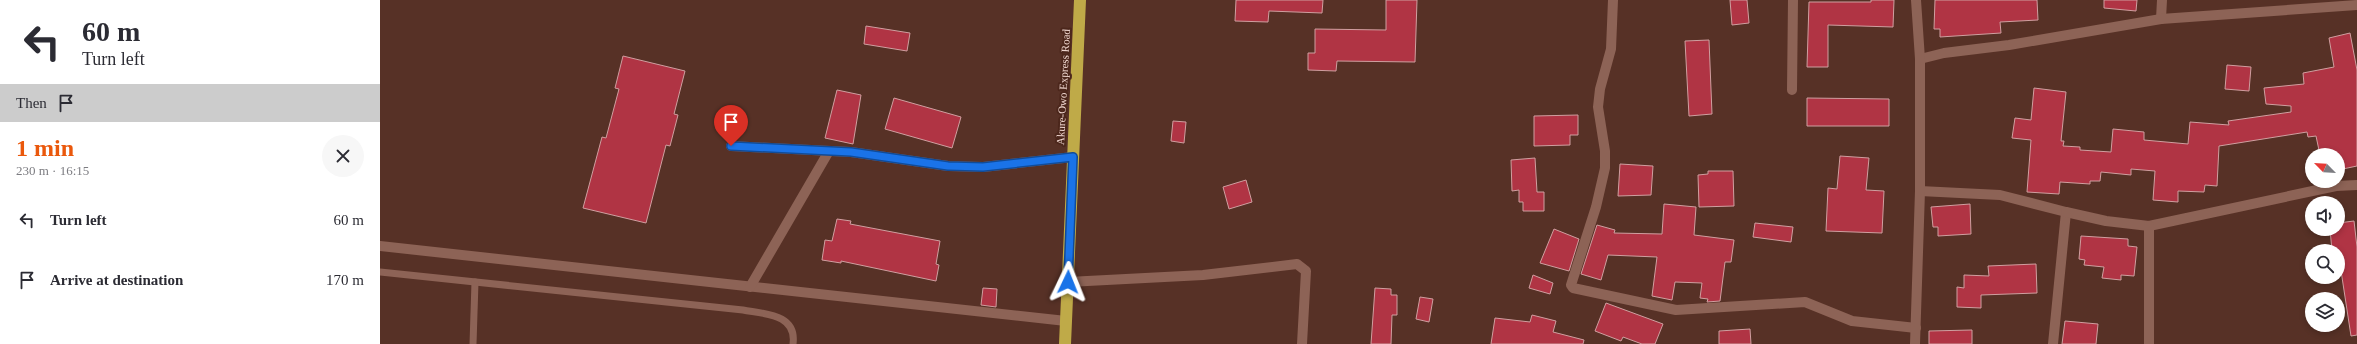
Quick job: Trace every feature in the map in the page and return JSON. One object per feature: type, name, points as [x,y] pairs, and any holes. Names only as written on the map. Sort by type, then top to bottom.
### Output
[{"type":"highway","name":"Akure-Owo Express Road","points":[[1065,344],[1080,0]]},
{"type":"street","points":[[1613,0],[1611,49],[1600,89],[1598,107],[1605,151],[1605,168],[1596,207],[1571,285],[1573,288],[1676,310],[1805,302],[1852,321],[1916,328]]},
{"type":"street","points":[[1792,90],[1793,0]]},
{"type":"street","points":[[1916,0],[1920,59],[1920,191],[1916,344]]},
{"type":"street","points":[[2161,19],[2162,0]]},
{"type":"street","points":[[1920,59],[2161,19],[2354,3]]},
{"type":"street","points":[[731,146],[851,152],[948,166],[983,167],[1073,157]]},
{"type":"street","points":[[750,287],[829,151]]},
{"type":"street","points":[[1920,191],[2000,195],[2106,221],[2149,226],[2336,186],[2357,185]]},
{"type":"street","points":[[2053,344],[2066,212]]},
{"type":"street","points":[[2149,226],[2149,344]]},
{"type":"street","points":[[380,246],[1066,321]]},
{"type":"street","points":[[1068,282],[1203,275],[1297,264],[1306,271],[1302,344]]},
{"type":"lane","points":[[380,272],[743,310],[776,316],[787,322],[792,330],[793,344]]},
{"type":"lane","points":[[473,344],[475,282]]},
{"type":"building","points":[[1236,0],[1323,0],[1322,13],[1269,11],[1268,22],[1235,21]]},
{"type":"building","points":[[1386,0],[1417,0],[1415,62],[1337,61],[1336,71],[1308,70],[1308,53],[1315,53],[1315,29],[1386,30]]},
{"type":"building","points":[[1730,0],[1747,0],[1749,23],[1732,25]]},
{"type":"building","points":[[1871,0],[1894,0],[1893,27],[1828,25],[1828,67],[1807,67],[1809,2],[1871,2]]},
{"type":"building","points":[[1935,0],[2037,0],[2038,20],[2000,22],[2001,33],[1940,37],[1940,29],[1934,29]]},
{"type":"building","points":[[2104,0],[2137,0],[2136,11],[2104,8]]},
{"type":"building","points":[[866,26],[910,33],[907,51],[864,44]]},
{"type":"building","points":[[2350,33],[2357,70],[2357,166],[2345,169],[2345,148],[2319,148],[2316,136],[2308,137],[2307,132],[2219,146],[2217,186],[2205,185],[2204,192],[2178,191],[2178,202],[2153,200],[2155,171],[2131,169],[2131,175],[2101,172],[2100,181],[2090,181],[2090,184],[2060,182],[2059,194],[2027,192],[2031,140],[2012,138],[2015,118],[2031,120],[2034,88],[2066,92],[2061,141],[2064,141],[2063,146],[2080,147],[2080,150],[2111,152],[2113,129],[2144,132],[2144,140],[2188,144],[2190,122],[2229,125],[2228,121],[2291,112],[2291,106],[2266,104],[2264,88],[2304,84],[2303,73],[2334,67],[2329,38]]},
{"type":"building","points":[[1709,40],[1712,114],[1689,116],[1685,41]]},
{"type":"building","points":[[623,56],[685,71],[674,114],[678,115],[670,146],[666,145],[646,223],[583,208],[602,137],[606,138],[619,89],[615,88]]},
{"type":"building","points":[[2227,65],[2251,67],[2249,91],[2225,89]]},
{"type":"building","points":[[837,90],[861,95],[853,144],[825,138]]},
{"type":"building","points":[[894,98],[961,117],[952,148],[885,129]]},
{"type":"building","points":[[1807,98],[1889,99],[1889,126],[1807,126]]},
{"type":"building","points":[[1578,115],[1578,135],[1570,135],[1570,145],[1534,146],[1534,116]]},
{"type":"building","points":[[1173,121],[1186,122],[1184,143],[1171,141]]},
{"type":"building","points":[[1840,156],[1869,158],[1866,190],[1884,191],[1882,233],[1826,231],[1828,188],[1837,189]]},
{"type":"building","points":[[1535,158],[1537,192],[1544,192],[1544,211],[1523,211],[1523,202],[1519,202],[1519,190],[1512,191],[1511,160]]},
{"type":"building","points":[[1620,164],[1653,166],[1651,195],[1618,196]]},
{"type":"building","points":[[1708,171],[1733,171],[1734,206],[1699,207],[1698,175],[1708,174]]},
{"type":"building","points":[[1246,180],[1252,202],[1229,209],[1223,187]]},
{"type":"building","points":[[1664,204],[1696,207],[1694,235],[1734,240],[1731,262],[1725,262],[1720,301],[1707,302],[1708,299],[1700,298],[1702,283],[1675,282],[1672,300],[1652,296],[1657,257],[1608,255],[1601,280],[1581,274],[1597,225],[1615,230],[1614,233],[1662,234]]},
{"type":"building","points":[[1970,204],[1971,234],[1938,236],[1938,227],[1933,227],[1931,207]]},
{"type":"building","points":[[837,219],[851,221],[850,224],[940,241],[936,264],[939,265],[936,281],[841,261],[841,263],[822,260],[825,240],[832,241]]},
{"type":"building","points":[[2354,221],[2357,247],[2357,335],[2351,336],[2343,284],[2345,284],[2345,244],[2331,244],[2331,236],[2345,236],[2345,222]]},
{"type":"building","points":[[1755,223],[1793,227],[1791,242],[1753,237]]},
{"type":"building","points":[[1554,229],[1579,239],[1569,271],[1540,263]]},
{"type":"building","points":[[2081,236],[2128,239],[2128,246],[2137,247],[2134,276],[2121,275],[2121,280],[2102,278],[2104,267],[2084,265],[2085,260],[2079,259]]},
{"type":"building","points":[[2036,264],[2037,293],[1981,295],[1981,308],[1957,307],[1957,287],[1964,288],[1964,275],[1989,276],[1988,266]]},
{"type":"building","points":[[1533,275],[1553,283],[1550,294],[1529,288]]},
{"type":"building","points":[[983,288],[997,289],[996,307],[981,305]]},
{"type":"building","points":[[1375,288],[1391,289],[1391,295],[1397,295],[1397,315],[1392,315],[1391,344],[1371,344]]},
{"type":"building","points":[[1420,297],[1433,299],[1429,322],[1416,319]]},
{"type":"building","points":[[1606,303],[1663,324],[1655,344],[1642,344],[1623,337],[1621,341],[1595,331]]},
{"type":"building","points":[[1532,315],[1556,321],[1553,332],[1584,340],[1583,344],[1491,344],[1495,318],[1530,322]]},
{"type":"building","points":[[2065,321],[2098,324],[2096,344],[2062,344]]},
{"type":"building","points":[[1750,329],[1751,344],[1719,344],[1719,331]]},
{"type":"building","points":[[1972,330],[1972,344],[1929,344],[1929,331]]},
{"type":"route","points":[[731,146],[851,152],[948,166],[983,167],[1073,157],[1068,282]]}]
